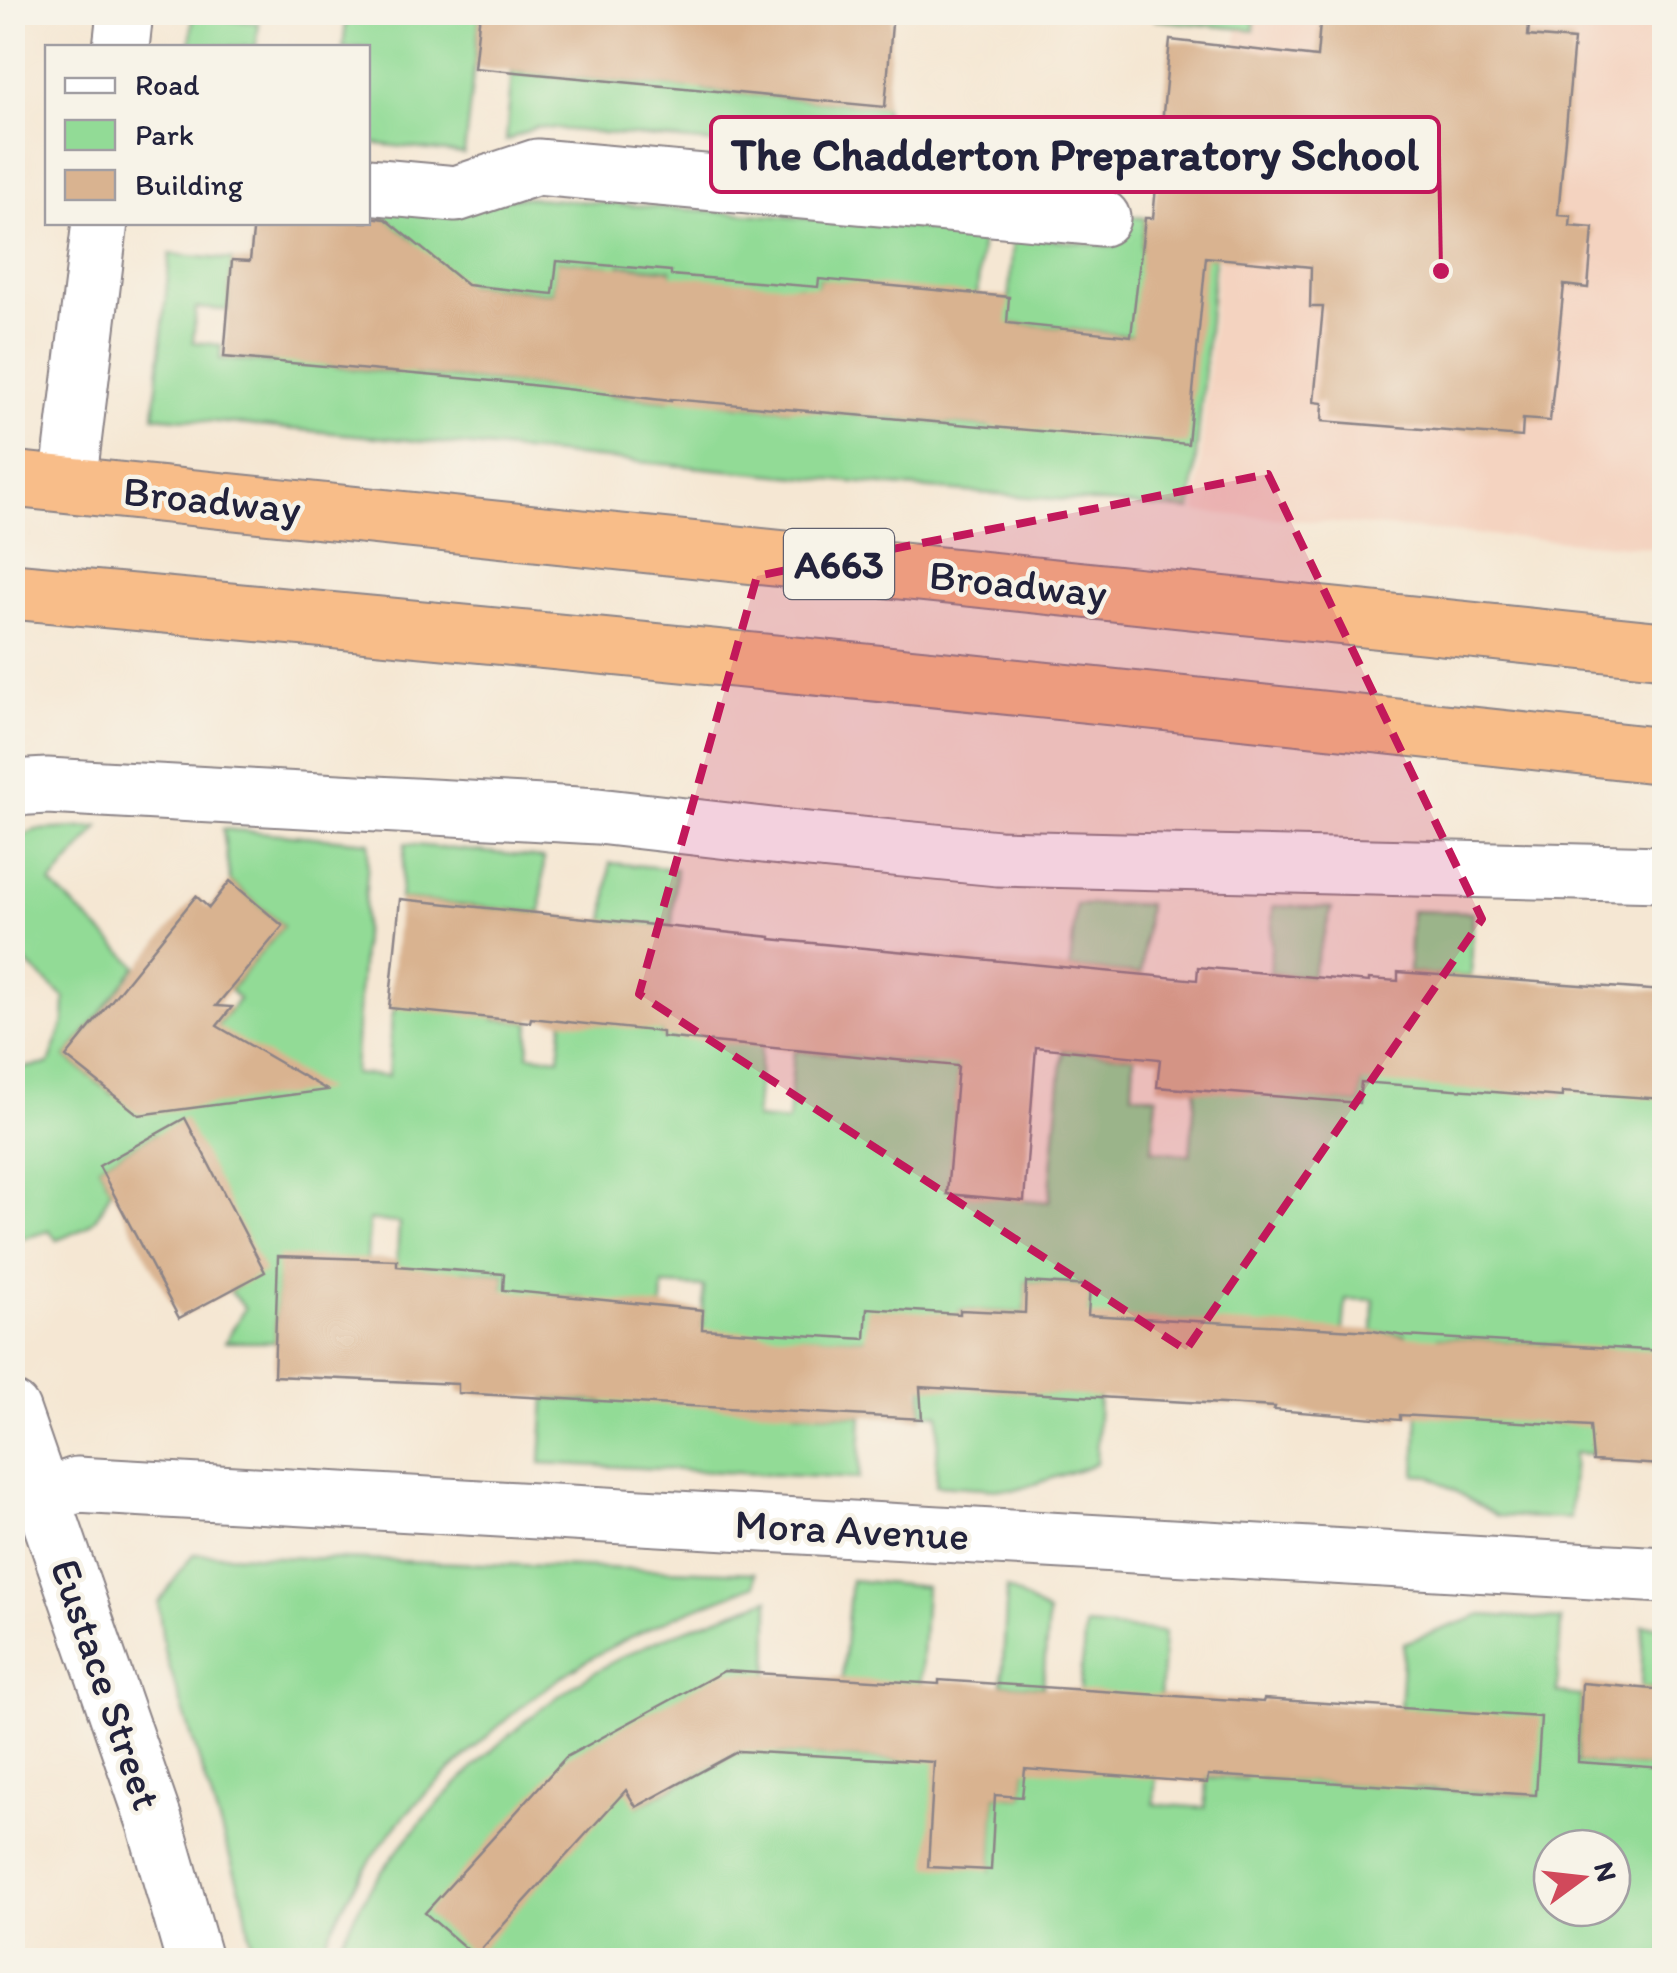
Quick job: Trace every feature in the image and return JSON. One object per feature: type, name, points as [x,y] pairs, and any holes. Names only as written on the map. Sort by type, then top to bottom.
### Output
[{"type":"highway","name":"Broadway","points":[[12,480],[1664,650]]},
{"type":"highway","points":[[12,591],[491,634],[1664,756]]},
{"type":"street","points":[[121,45],[125,12]]},
{"type":"street","points":[[370,186],[456,194],[537,166],[1102,218]]},
{"type":"street","points":[[68,484],[100,225]]},
{"type":"street","points":[[12,788],[48,786],[598,816],[998,858],[1664,874]]},
{"type":"street","name":"Eustace Street","points":[[12,1410],[154,1820],[194,1960]]},
{"type":"street","name":"Mora Avenue","points":[[42,1497],[77,1486],[1664,1575]]},
{"type":"highlighted area","points":[[1268,474],[1482,919],[1186,1350],[639,994],[757,576]]},
{"type":"shaded area","points":[[1255,12],[1664,13],[1664,549],[1196,512],[1238,29],[1253,30]]},
{"type":"green space","points":[[347,13],[480,13],[464,154],[370,143],[370,45],[343,45]]},
{"type":"green space","points":[[710,13],[703,90],[885,107],[881,158],[536,127],[506,141],[512,72],[688,88]]},
{"type":"green space","points":[[1156,13],[1255,13],[1254,30],[1155,20]]},
{"type":"green space","points":[[193,15],[259,23],[256,45],[190,45]]},
{"type":"green space","points":[[521,197],[982,233],[977,297],[1009,299],[1013,236],[1114,246],[1117,215],[1145,218],[1141,250],[1215,257],[1191,510],[893,486],[154,416],[170,254],[232,260],[228,310],[196,308],[193,342],[221,345],[220,359],[272,363],[273,355],[395,373],[414,242],[374,210]],"holes":[[[558,261],[609,266],[596,391],[414,374],[423,281],[553,293]],[[621,265],[671,270],[670,289],[800,286],[789,409],[671,394],[670,401],[609,395]],[[819,279],[1000,329],[990,427],[808,410]],[[1015,324],[1197,342],[1130,431]]]},
{"type":"green space","points":[[99,827],[51,884],[137,966],[66,1057],[113,1095],[215,1029],[239,999],[230,990],[283,926],[230,881],[223,829],[369,842],[354,1074],[388,1076],[395,1008],[496,995],[494,1019],[530,1022],[528,1055],[559,1058],[567,979],[662,1032],[662,1037],[766,995],[755,1119],[788,1122],[794,1051],[932,1063],[960,1048],[948,1193],[1049,1202],[1063,1050],[1134,1056],[1132,1093],[1157,1097],[1152,1150],[1190,1155],[1196,1086],[1359,1103],[1361,1078],[1562,1096],[1566,1048],[1633,1064],[1664,1066],[1663,1384],[1597,1381],[1592,1454],[1574,1453],[1570,1519],[1497,1516],[1430,1476],[1415,1475],[1419,1394],[1401,1392],[1405,1335],[1373,1332],[1374,1300],[1346,1299],[1343,1331],[1099,1393],[1096,1464],[1016,1490],[936,1485],[939,1414],[922,1413],[925,1342],[800,1336],[795,1412],[862,1416],[859,1479],[541,1463],[545,1398],[603,1402],[608,1326],[585,1298],[560,1296],[502,1318],[504,1274],[463,1271],[458,1376],[394,1315],[399,1223],[369,1220],[364,1313],[278,1280],[275,1342],[225,1342],[245,1308],[229,1291],[238,1286],[155,1135],[99,1166],[111,1189],[92,1222],[57,1240],[49,1231],[21,1239],[12,1204],[13,1069],[49,1064],[64,1022],[65,998],[13,951],[13,841],[35,830]],"holes":[[[1026,1282],[1089,1286],[1085,1395],[956,1388],[960,1310],[1025,1313]],[[663,1285],[704,1287],[702,1329],[661,1327]],[[1440,1338],[1564,1345],[1559,1424]]]},
{"type":"green space","points":[[405,844],[544,858],[541,913],[400,899]]},
{"type":"green space","points":[[610,863],[676,869],[672,927],[605,921]]},
{"type":"green space","points":[[1148,904],[1141,974],[1070,968],[1076,905]]},
{"type":"green space","points":[[1273,906],[1332,908],[1311,977],[1270,973]]},
{"type":"green space","points":[[1411,911],[1473,912],[1471,977],[1409,973]]},
{"type":"green space","points":[[193,1554],[755,1573],[755,1585],[639,1633],[582,1663],[546,1688],[480,1743],[394,1829],[356,1883],[316,1960],[254,1960],[244,1901],[164,1650],[158,1603]]},
{"type":"green space","points":[[851,1580],[926,1587],[918,1728],[991,1869],[995,1795],[1022,1797],[1025,1769],[1080,1690],[1085,1626],[1164,1632],[1154,1804],[1205,1808],[1207,1777],[1245,1779],[1247,1769],[1259,1778],[1377,1785],[1400,1711],[1404,1643],[1482,1615],[1561,1620],[1557,1693],[1581,1696],[1577,1762],[1664,1768],[1664,1960],[331,1960],[371,1887],[395,1854],[453,1788],[521,1725],[592,1674],[628,1654],[769,1599],[768,1744],[779,1744],[778,1753],[899,1760],[842,1678]],"holes":[[[1417,1710],[1536,1795],[1413,1788]],[[746,1748],[638,1806],[608,1755]]]},
{"type":"green space","points":[[1007,1588],[1048,1614],[1043,1687],[1002,1684]]},
{"type":"green space","points":[[1643,1625],[1664,1626],[1664,1689],[1641,1688]]},
{"type":"building","points":[[480,12],[893,12],[885,107],[474,68]]},
{"type":"building","points":[[1321,12],[1530,12],[1528,36],[1574,40],[1558,215],[1571,216],[1570,226],[1593,228],[1588,288],[1564,285],[1550,421],[1523,419],[1522,437],[1322,421],[1323,403],[1314,402],[1323,307],[1310,307],[1311,267],[1206,257],[1188,444],[671,401],[224,357],[232,260],[250,261],[254,225],[370,225],[370,217],[386,219],[467,285],[553,294],[557,261],[818,287],[819,279],[1009,297],[1007,323],[1131,336],[1145,218],[1153,218],[1170,40],[1317,57]]},
{"type":"building","points":[[230,881],[283,926],[216,1006],[232,1007],[217,1026],[327,1090],[139,1115],[66,1057],[196,896],[209,908]]},
{"type":"building","points":[[400,899],[1197,980],[1198,967],[1369,982],[1398,981],[1398,972],[1664,991],[1664,1099],[1562,1092],[1562,1097],[1361,1082],[1359,1103],[1157,1087],[1160,1059],[1036,1047],[1024,1201],[947,1194],[958,1066],[662,1037],[662,1032],[531,1018],[530,1022],[389,1008]]},
{"type":"building","points":[[185,1118],[265,1272],[179,1318],[99,1166]]},
{"type":"building","points":[[278,1256],[397,1260],[397,1266],[504,1274],[503,1290],[703,1310],[702,1329],[865,1339],[867,1308],[960,1314],[960,1310],[1025,1313],[1026,1282],[1090,1286],[1088,1315],[1664,1351],[1664,1465],[1593,1461],[1590,1426],[1400,1415],[1400,1420],[1274,1410],[1275,1407],[920,1387],[922,1419],[458,1393],[458,1384],[274,1376]]},
{"type":"building","points":[[724,1671],[939,1684],[939,1680],[1541,1717],[1536,1795],[1208,1775],[1207,1783],[1025,1769],[1022,1797],[995,1795],[991,1870],[928,1867],[934,1762],[739,1751],[636,1807],[626,1790],[475,1956],[425,1913],[566,1757]]},
{"type":"building","points":[[1582,1683],[1664,1690],[1664,1768],[1578,1762]]},
{"type":"place","name":"The Chadderton Preparatory School","points":[[1441,271]]}]
